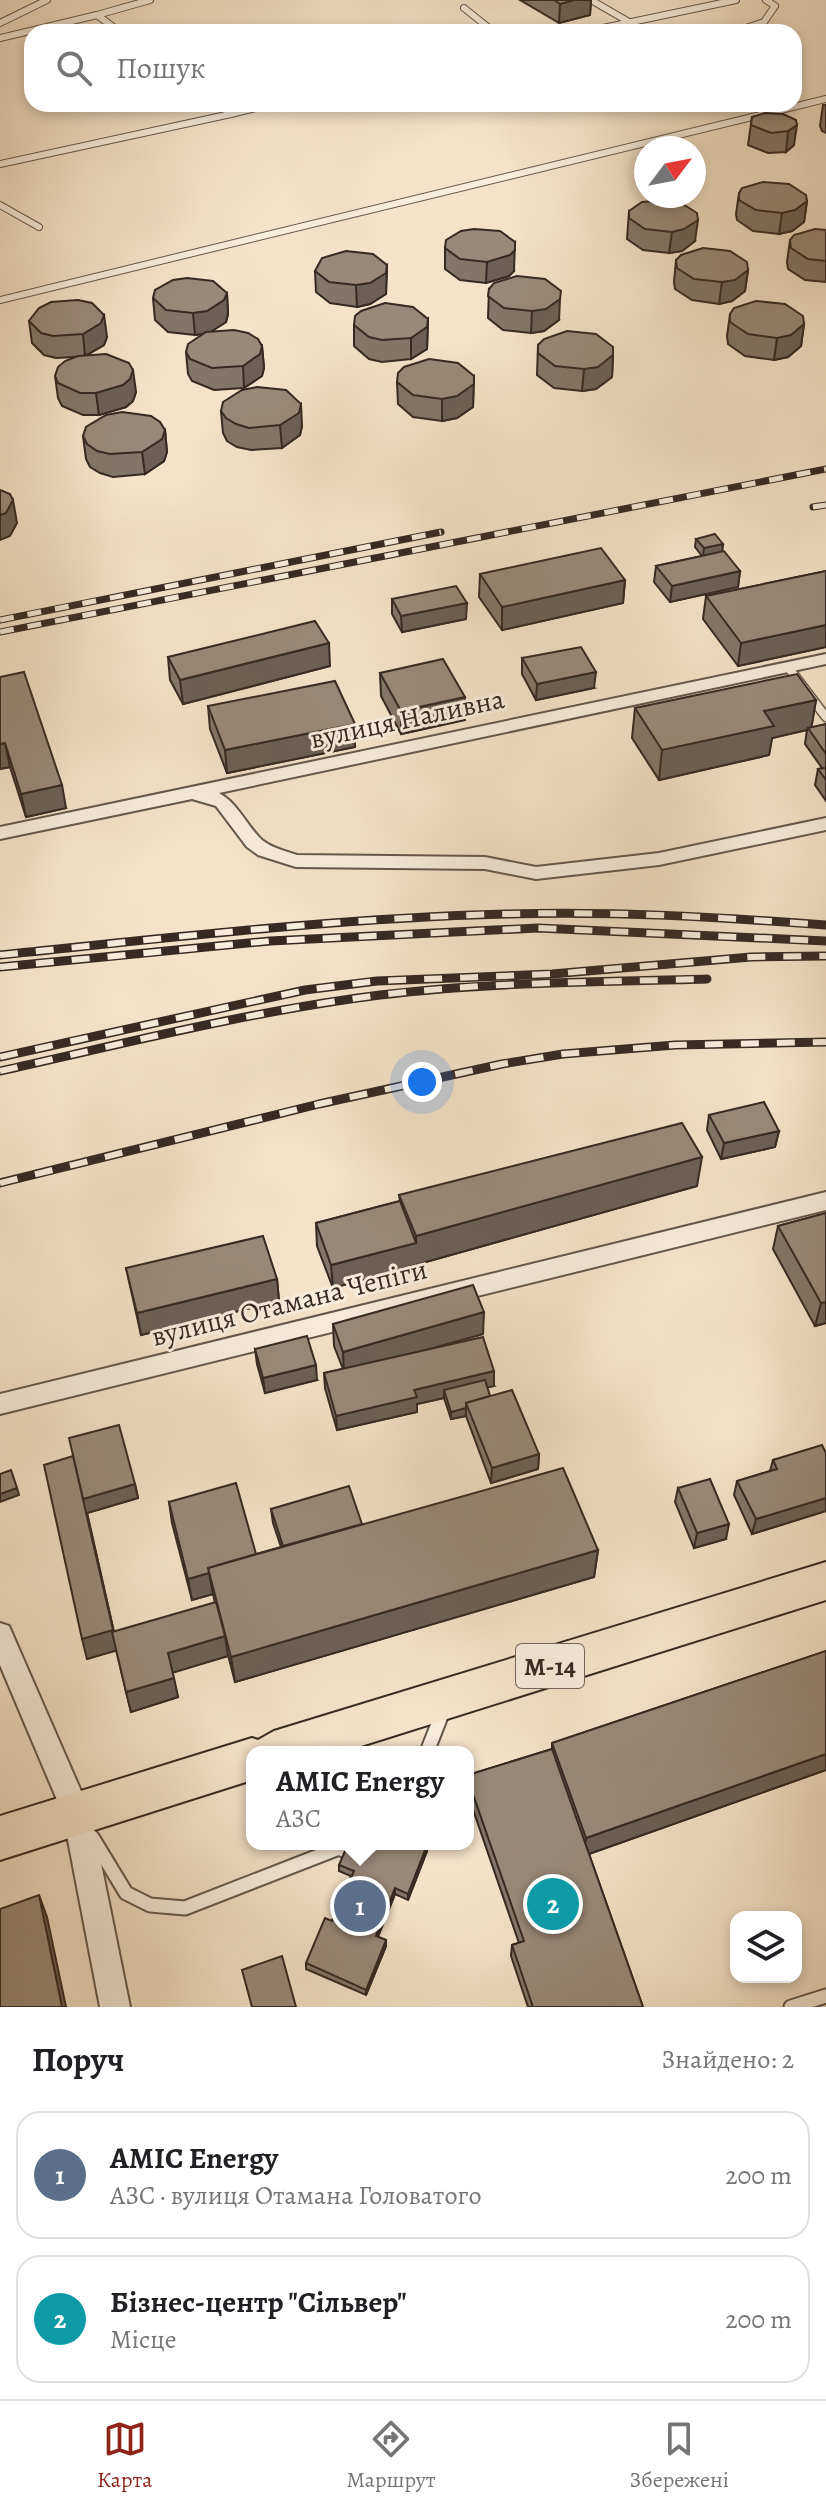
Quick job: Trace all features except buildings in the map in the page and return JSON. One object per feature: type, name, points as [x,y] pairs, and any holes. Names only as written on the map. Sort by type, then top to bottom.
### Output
[{"type":"main road","name":"М-14","points":[[293,1746],[826,1581]]},
{"type":"main road","points":[[0,1838],[246,1761]]},
{"type":"street","name":"вулиця Наливна","points":[[0,833],[826,659]]},
{"type":"street","points":[[185,793],[200,793],[222,802],[254,843],[279,858],[316,862],[485,863],[536,873],[659,859],[826,824]]},
{"type":"street","name":"вулиця Отамана Чепіги","points":[[0,1404],[826,1201]]},
{"type":"street","points":[[0,1635],[77,1814],[115,2007]]},
{"type":"lane","points":[[0,23],[47,0]]},
{"type":"lane","points":[[59,24],[150,0]]},
{"type":"lane","points":[[591,0],[629,22]]},
{"type":"lane","points":[[620,24],[736,0]]},
{"type":"lane","points":[[761,24],[775,6],[766,0]]},
{"type":"lane","points":[[464,8],[484,24]]},
{"type":"lane","points":[[97,15],[109,24]]},
{"type":"lane","points":[[0,38],[24,32]]},
{"type":"lane","points":[[802,105],[826,99]]},
{"type":"lane","points":[[0,164],[239,112]]},
{"type":"lane","points":[[0,300],[773,112]]},
{"type":"lane","points":[[0,205],[39,227]]},
{"type":"lane","points":[[788,667],[826,717]]},
{"type":"lane","points":[[429,1746],[448,1698]]},
{"type":"lane","points":[[77,1814],[126,1893],[150,1905],[185,1908],[334,1850]]},
{"type":"lane","points":[[344,1850],[367,1860]]},
{"type":"lane","points":[[791,2007],[826,1996]]},
{"type":"railway","points":[[0,632],[826,469]]},
{"type":"railway","points":[[813,507],[826,505]]},
{"type":"railway","points":[[0,620],[441,532]]},
{"type":"railway","points":[[0,955],[253,930],[443,916],[626,914],[826,925]]},
{"type":"railway","points":[[0,967],[270,941],[538,928],[826,941]]},
{"type":"railway","points":[[0,1057],[305,990],[377,981],[552,974],[751,957],[826,956]]},
{"type":"railway","points":[[0,1071],[237,1019],[380,995],[502,985],[707,979]]},
{"type":"railway","points":[[0,1183],[319,1104],[502,1064],[563,1054],[675,1045],[826,1042]]},
{"type":"place","name":"Бізнес-центр \"Сільвер\"","points":[[553,1904]]},
{"type":"place","name":"AMIC Energy","points":[[360,1906]]}]
